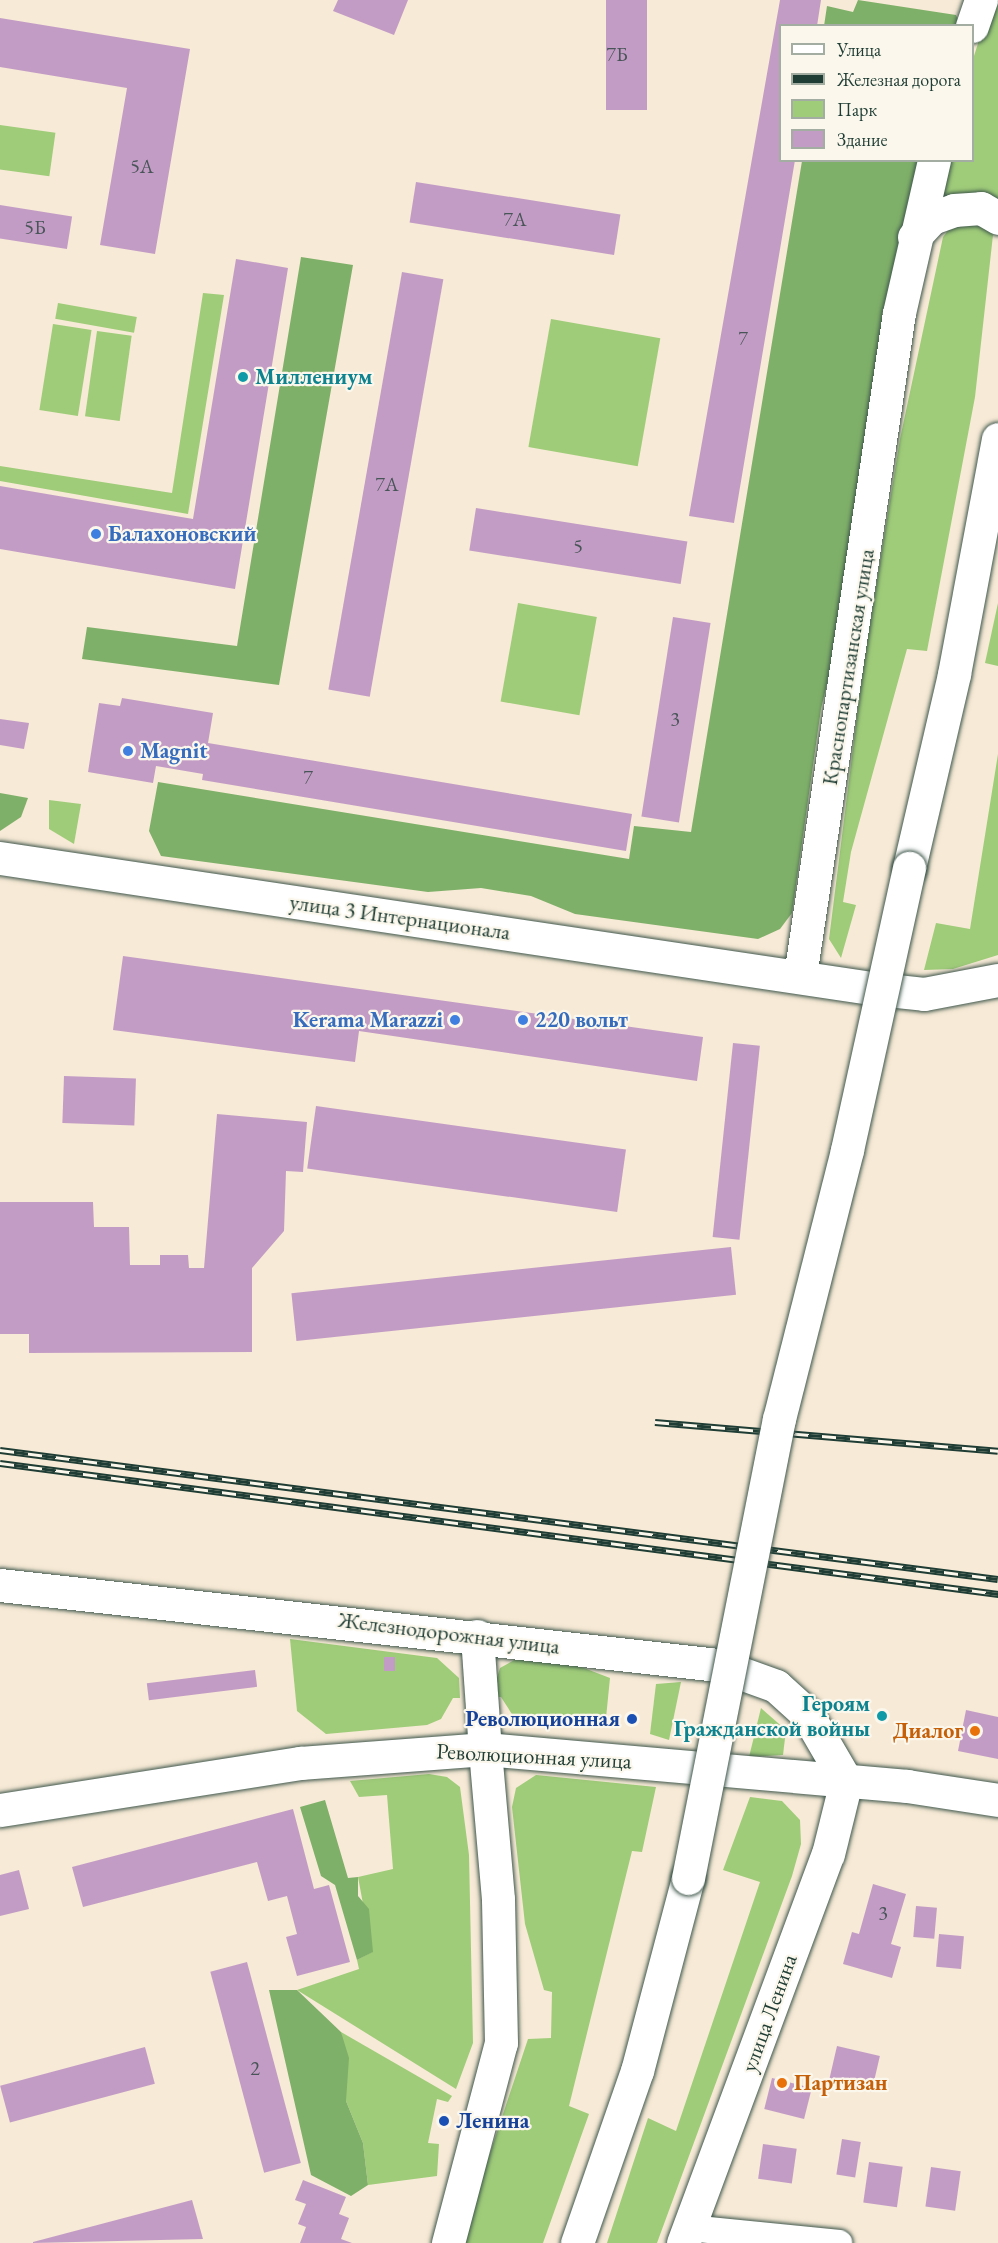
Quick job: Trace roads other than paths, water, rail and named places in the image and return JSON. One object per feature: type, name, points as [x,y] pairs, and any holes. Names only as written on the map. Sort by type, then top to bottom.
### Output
[{"type":"main road","points":[[973,24],[981,0]]},
{"type":"main road","name":"Краснопартизанская улица","points":[[800,976],[914,237],[933,162]]},
{"type":"main road","points":[[914,237],[932,218],[954,210],[981,208],[998,218]]},
{"type":"main road","points":[[578,2243],[637,2070],[688,1878],[779,1419],[847,1150],[992,500],[998,439]]},
{"type":"main road","name":"улица 3 Интернационала","points":[[0,858],[800,976]]},
{"type":"main road","points":[[800,976],[924,994],[998,980]]},
{"type":"main road","name":"Железнодорожная улица","points":[[0,1585],[477,1636],[718,1665],[776,1686],[807,1714],[846,1781]]},
{"type":"main road","points":[[448,2243],[501,2043],[498,1899],[477,1636]]},
{"type":"main road","name":"Революционная улица","points":[[0,1810],[300,1762],[485,1749],[846,1781],[998,1800]]},
{"type":"main road","name":"улица Ленина","points":[[686,2235],[828,1854],[846,1781]]},
{"type":"street","points":[[686,2235],[839,2243]]},
{"type":"railway","points":[[655,1422],[998,1451]]},
{"type":"railway","points":[[0,1450],[998,1579]]},
{"type":"railway","points":[[0,1463],[998,1594]]},
{"type":"place","name":"Миллениум","points":[[243,377]]},
{"type":"place","name":"Балахоновский","points":[[96,534]]},
{"type":"place","name":"Magnit","points":[[128,751]]},
{"type":"place","name":"Kerama Marazzi","points":[[455,1020]]},
{"type":"place","name":"220 вольт","points":[[523,1020]]},
{"type":"place","name":"Героям Гражданской войны","points":[[882,1716]]},
{"type":"place","name":"Революционная","points":[[632,1719]]},
{"type":"place","name":"Диалог","points":[[975,1731]]},
{"type":"place","name":"Партизан","points":[[782,2083]]},
{"type":"place","name":"Ленина","points":[[444,2121]]}]
